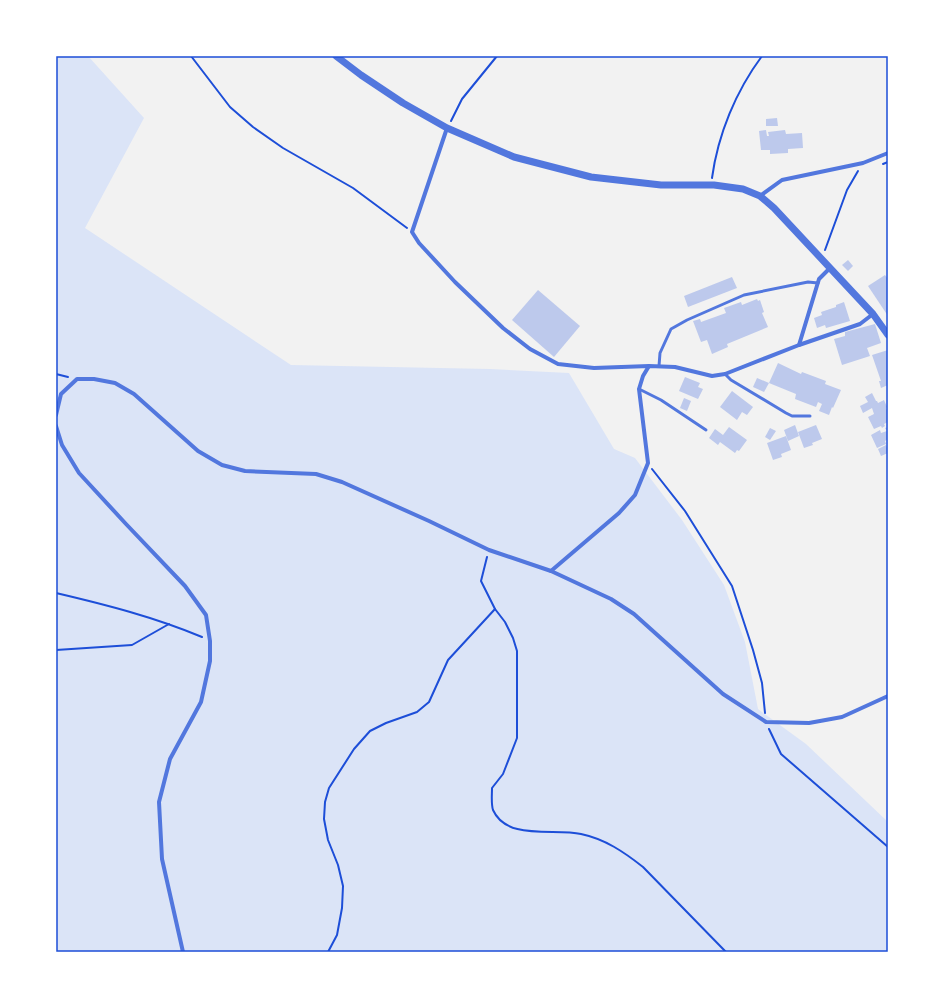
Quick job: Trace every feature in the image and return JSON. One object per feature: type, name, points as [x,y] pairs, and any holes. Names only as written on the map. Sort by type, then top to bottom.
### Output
[{"type":"street","points":[[336,56],[403,103],[447,128],[514,157],[591,177],[661,185],[714,185],[743,189],[760,196],[774,208],[820,257],[873,314],[887,332]]},
{"type":"street","points":[[447,128],[412,232],[419,243],[455,282],[503,328],[530,349],[558,364],[594,368],[659,366],[675,367],[712,376],[725,374],[799,345],[860,324],[873,314]]},
{"type":"street","points":[[760,196],[782,180],[863,163],[888,153]]},
{"type":"street","points":[[799,345],[819,279],[830,268]]},
{"type":"street","points":[[551,571],[619,513],[635,495],[648,463],[639,388],[642,376],[649,366]]},
{"type":"street","points":[[56,415],[60,394],[77,379],[94,379],[115,383],[134,394],[198,451],[222,465],[246,471],[316,474],[342,482],[489,550],[551,571],[611,599],[634,614],[723,694],[766,722],[808,723],[842,717],[888,696]]},
{"type":"street","points":[[56,426],[62,445],[79,473],[185,586],[206,615],[210,641],[210,661],[201,702],[170,759],[159,802],[162,859],[183,952]]},
{"type":"lane","points":[[659,366],[660,353],[672,329],[687,320],[744,295],[808,282],[818,283]]},
{"type":"lane","points":[[725,374],[731,380],[792,416],[810,416]]},
{"type":"lane","points":[[639,388],[661,400],[706,430]]},
{"type":"path","points":[[191,56],[230,107],[253,127],[284,148],[353,188],[412,232]]},
{"type":"path","points":[[447,128],[462,99],[497,56]]},
{"type":"path","points":[[714,185],[712,177],[716,156],[730,114],[738,93],[762,56]]},
{"type":"path","points":[[820,257],[828,243],[847,190],[857,173]]},
{"type":"path","points":[[56,374],[77,379]]},
{"type":"path","points":[[648,463],[685,512],[732,586],[742,614],[760,677],[766,722],[781,754],[888,847]]},
{"type":"path","points":[[489,550],[481,581],[495,609],[505,622],[513,638],[517,652],[517,738],[503,774],[492,788],[493,810],[499,819],[508,827],[522,830],[580,834],[598,839],[615,847],[643,867],[726,952]]},
{"type":"path","points":[[56,593],[110,606],[169,624],[210,641]]},
{"type":"path","points":[[328,952],[337,934],[342,908],[343,886],[338,865],[328,840],[324,818],[325,802],[329,788],[354,749],[370,731],[386,723],[417,712],[429,702],[448,660],[495,609]]},
{"type":"path","points":[[56,650],[132,645],[169,624]]},
{"type":"shaded area","points":[[56,56],[88,56],[144,118],[85,228],[291,365],[490,369],[569,373],[614,449],[635,458],[682,520],[724,585],[745,642],[758,709],[806,744],[888,822],[888,952],[56,952]]},
{"type":"building","points":[[777,118],[778,126],[766,126],[766,119]]},
{"type":"building","points":[[766,130],[767,136],[769,136],[768,132],[785,130],[786,134],[802,133],[803,148],[788,149],[788,153],[770,154],[770,150],[761,150],[759,131]]},
{"type":"building","points":[[848,260],[853,266],[848,271],[842,265]]},
{"type":"building","points":[[885,275],[888,279],[888,316],[868,286]]},
{"type":"building","points":[[732,277],[737,288],[688,307],[684,296]]},
{"type":"building","points":[[538,290],[580,326],[554,357],[512,320]]},
{"type":"building","points":[[757,299],[758,301],[760,300],[764,312],[762,313],[768,327],[727,344],[728,347],[712,354],[707,340],[701,342],[693,321],[700,319],[701,322],[726,313],[724,308],[741,302],[742,305]]},
{"type":"building","points":[[844,302],[850,321],[826,328],[825,325],[817,328],[814,318],[822,315],[821,312],[836,307],[836,305]]},
{"type":"building","points":[[875,324],[881,343],[867,348],[870,356],[842,365],[834,339],[845,336],[845,332]]},
{"type":"building","points":[[888,350],[888,385],[881,388],[879,381],[881,381],[872,355]]},
{"type":"building","points":[[778,363],[801,374],[802,372],[826,381],[825,384],[841,390],[829,415],[819,411],[822,404],[818,402],[816,407],[795,399],[796,394],[769,383]]},
{"type":"building","points":[[685,377],[700,383],[698,387],[703,389],[698,399],[679,391]]},
{"type":"building","points":[[757,378],[769,383],[764,392],[753,387]]},
{"type":"building","points":[[732,391],[753,407],[747,415],[742,412],[737,420],[720,407]]},
{"type":"building","points":[[872,393],[878,403],[884,400],[887,407],[888,422],[884,424],[885,426],[882,428],[881,426],[874,429],[868,417],[874,414],[872,408],[863,413],[860,406],[868,402],[865,397]]},
{"type":"building","points":[[684,398],[691,401],[687,411],[680,408]]},
{"type":"building","points":[[795,425],[799,436],[788,441],[784,430]]},
{"type":"building","points":[[816,425],[822,439],[812,443],[813,445],[804,448],[798,432]]},
{"type":"building","points":[[729,427],[747,440],[739,451],[737,450],[735,453],[720,442],[718,445],[709,438],[715,429],[723,435]]},
{"type":"building","points":[[888,427],[888,439],[885,441],[886,444],[877,448],[871,435],[880,430],[881,433],[887,431],[885,428]]},
{"type":"building","points":[[770,428],[776,431],[770,440],[765,437]]},
{"type":"building","points":[[786,436],[791,450],[781,454],[782,457],[773,460],[767,443]]},
{"type":"building","points":[[886,445],[887,448],[888,447],[888,453],[881,456],[878,449]]}]
